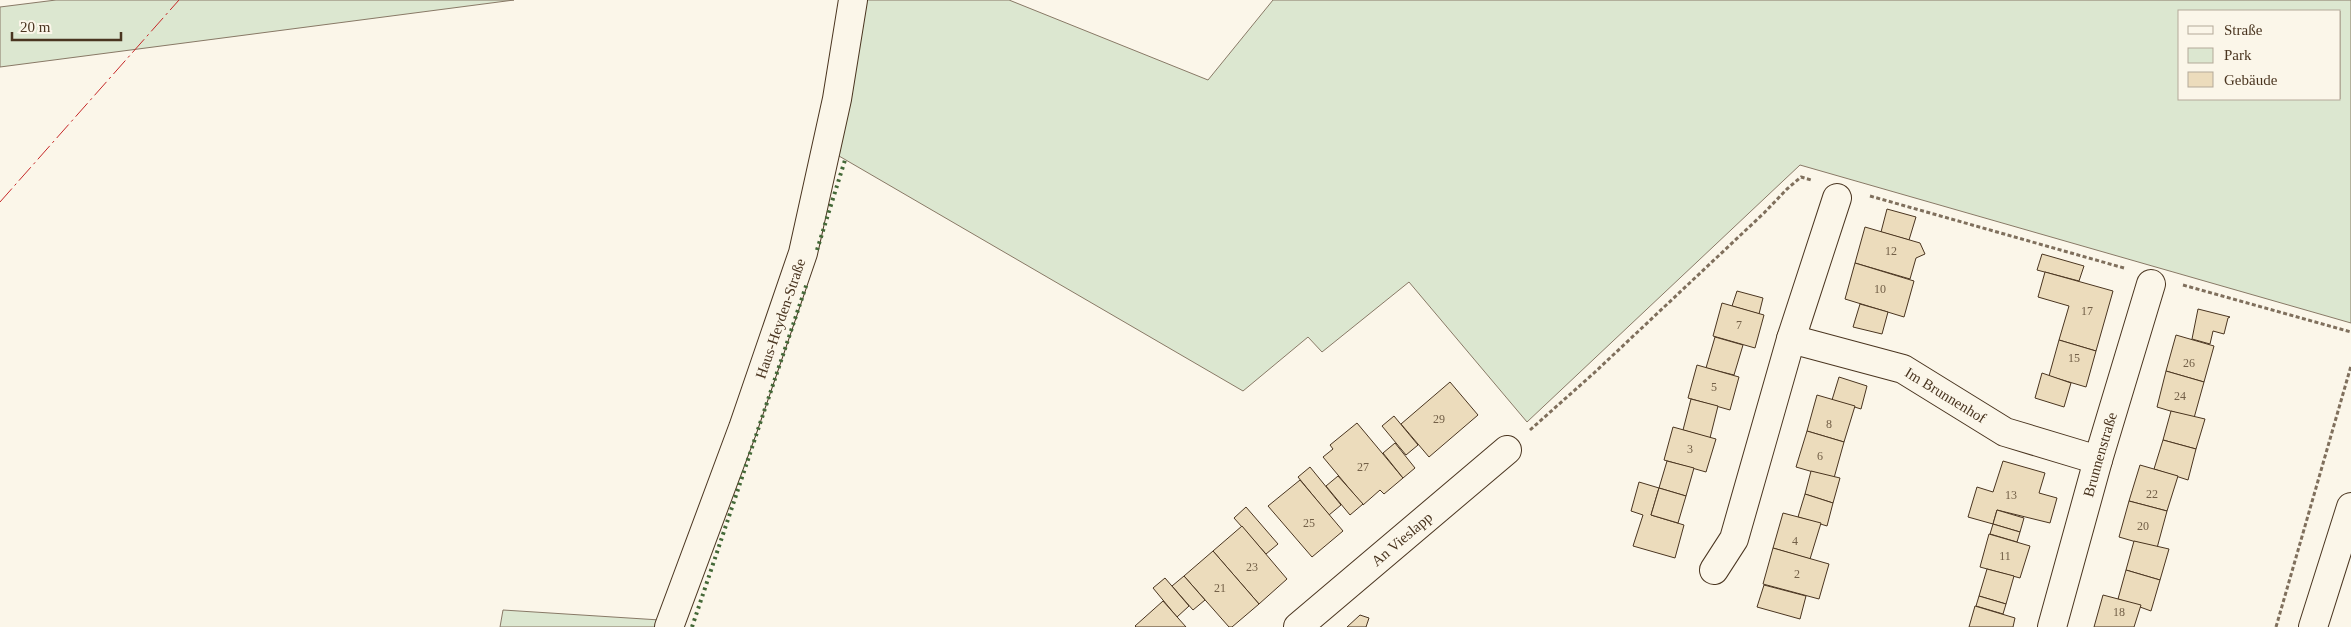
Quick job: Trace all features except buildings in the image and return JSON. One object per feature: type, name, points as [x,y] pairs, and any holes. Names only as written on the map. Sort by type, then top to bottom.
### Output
[{"type":"street","name":"Haus-Heyden-Straße","points":[[669,627],[743,428],[803,253],[837,99],[853,0]]},
{"type":"street","points":[[1714,570],[1734,539],[1791,340],[1838,191]]},
{"type":"street","name":"Brunnenstraße","points":[[2052,627],[2098,460],[2151,284]]},
{"type":"street","name":"Im Brunnenhof","points":[[1791,340],[1903,369],[2005,432],[2098,460]]},
{"type":"street","name":"An Vieslapp","points":[[1298,627],[1506,450]]},
{"type":"street","points":[[2313,627],[2351,507]]},
{"type":"path","points":[[1506,450],[1594,373],[1801,177],[1838,191],[2125,269]]},
{"type":"path","points":[[2182,285],[2351,332]]},
{"type":"path","points":[[2276,627],[2351,366]]},
{"type":"green space","points":[[56,0],[514,0],[0,67],[0,7]]},
{"type":"green space","points":[[862,0],[1009,0],[1208,80],[1273,0],[2351,0],[2351,323],[1800,165],[1527,422],[1409,282],[1322,352],[1308,337],[1243,391],[839,156]]},
{"type":"green space","points":[[503,610],[660,620],[658,627],[500,627]]},
{"type":"hedge","points":[[817,250],[845,160]]},
{"type":"hedge","points":[[692,627],[807,283]]},
{"type":"power","points":[[0,202],[179,0]]}]
